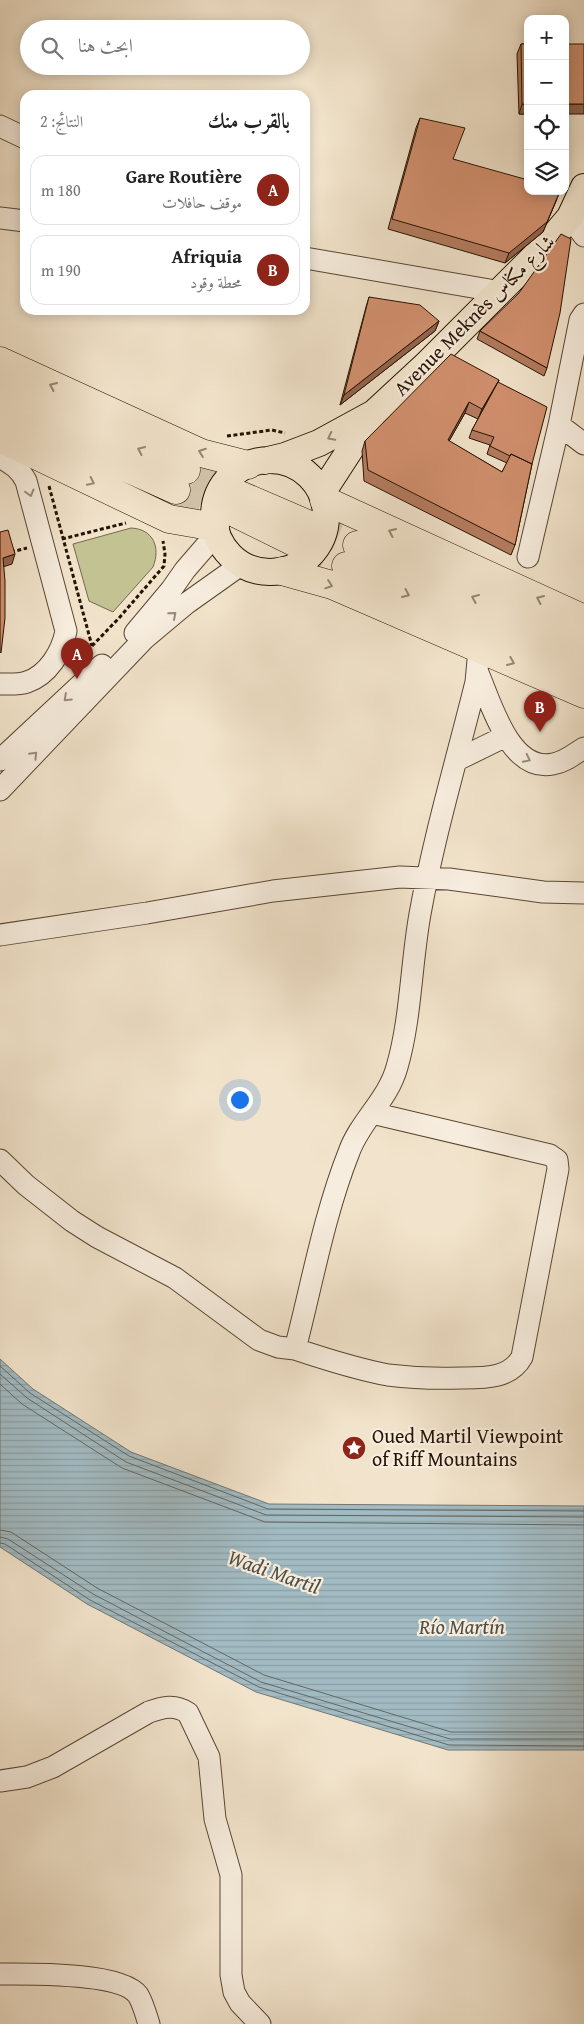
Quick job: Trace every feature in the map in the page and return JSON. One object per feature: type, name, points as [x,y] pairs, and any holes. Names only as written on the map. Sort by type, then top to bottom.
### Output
[{"type":"highway","points":[[0,362],[201,453],[256,463]]},
{"type":"highway","points":[[0,388],[181,480],[0,411]]},
{"type":"highway","points":[[0,438],[170,519],[226,517],[306,535]]},
{"type":"highway","points":[[323,497],[584,619]]},
{"type":"highway","points":[[584,645],[460,592],[351,555],[499,635],[584,670]]},
{"type":"highway","points":[[282,571],[332,585],[479,661],[584,694]]},
{"type":"main road","name":"Avenue Meknès شارع مكناس","points":[[256,463],[285,456],[319,443],[374,413],[501,292],[548,243],[577,226],[584,187]]},
{"type":"main road","name":"Avenue Meknès شارع مكناس","points":[[323,497],[374,413]]},
{"type":"main road","points":[[256,463],[297,467],[311,478],[323,497],[326,525],[317,547],[301,563],[282,571],[268,572],[255,570],[231,556],[223,546],[226,517],[215,509],[222,488],[236,472],[256,463]]},
{"type":"street","points":[[0,126],[20,136]]},
{"type":"street","points":[[0,218],[20,220]]},
{"type":"street","points":[[310,259],[501,292]]},
{"type":"street","points":[[528,557],[559,425],[580,320],[584,314]]},
{"type":"street","points":[[559,425],[584,444]]},
{"type":"street","points":[[0,457],[17,468],[26,481],[66,631],[60,652],[43,672],[28,681],[0,684]]},
{"type":"street","points":[[0,760],[143,624],[226,517]]},
{"type":"street","points":[[0,790],[144,639],[187,603],[242,564]]},
{"type":"street","points":[[479,661],[506,736],[520,756],[539,764],[555,764],[584,748]]},
{"type":"street","points":[[295,1349],[324,1233],[348,1153],[354,1140],[392,1082],[398,1066],[407,1019],[414,948],[427,877],[457,760],[479,661]]},
{"type":"street","points":[[457,760],[506,736]]},
{"type":"street","points":[[0,935],[147,913],[273,891],[400,877],[427,877],[542,892],[584,893]]},
{"type":"street","points":[[0,1160],[26,1185],[72,1221],[97,1237],[174,1278],[259,1340],[278,1348],[295,1349],[360,1369],[388,1375],[427,1379],[499,1376],[513,1369],[522,1357],[558,1169],[557,1160],[550,1155],[372,1113]]},
{"type":"street","points":[[0,1781],[27,1776],[53,1767],[149,1712],[162,1707],[172,1707],[188,1713],[209,1757],[215,1819],[231,1875],[231,1975],[234,1992],[240,2002],[260,2024]]},
{"type":"street","points":[[0,1974],[66,1975],[99,1980],[126,1987],[138,1996],[149,2024]]},
{"type":"path","points":[[217,437],[272,430],[292,435]]},
{"type":"path","points":[[57,485],[48,481],[92,646],[164,566],[165,554],[162,538]]},
{"type":"path","points":[[64,539],[130,522]]},
{"type":"green space","points":[[131,528],[145,532],[153,540],[156,553],[155,560],[153,567],[113,612],[89,601],[73,544]]},
{"type":"water","name":"Río Martín","points":[[0,1359],[33,1389],[131,1452],[269,1504],[584,1506],[584,1750],[448,1750],[256,1692],[87,1604],[0,1547]]},
{"type":"building","points":[[521,44],[524,44],[524,104],[522,104]]},
{"type":"building","points":[[569,44],[584,44],[584,104],[569,104]]},
{"type":"building","points":[[420,118],[465,128],[453,159],[524,179],[524,195],[558,195],[547,222],[509,253],[392,219]]},
{"type":"building","points":[[561,234],[571,239],[560,313],[547,368],[480,331],[519,293]]},
{"type":"building","points":[[369,297],[420,305],[439,321],[344,395]]},
{"type":"building","points":[[451,354],[499,380],[482,409],[469,402],[448,440],[502,472],[511,454],[532,464],[515,545],[368,470],[365,441]]},
{"type":"building","points":[[498,382],[547,407],[532,464],[490,446],[494,437],[472,430]]},
{"type":"building","points":[[8,530],[15,554],[3,558],[5,618],[1,653],[0,532]]},
{"type":"tunnel","points":[[186,470],[240,495]]},
{"type":"tunnel","points":[[176,490],[231,511]]},
{"type":"tunnel","points":[[312,526],[357,545]]},
{"type":"tunnel","points":[[300,545],[346,566]]},
{"type":"place","name":"Gare Routière","points":[[77,679]]},
{"type":"place","name":"Afriquia","points":[[540,732]]},
{"type":"place","name":"Oued Martil Viewpoint of Riff Mountains","points":[[354,1448]]},
{"type":"water label","name":"Wadi Martil","points":[[274,1572]]}]
